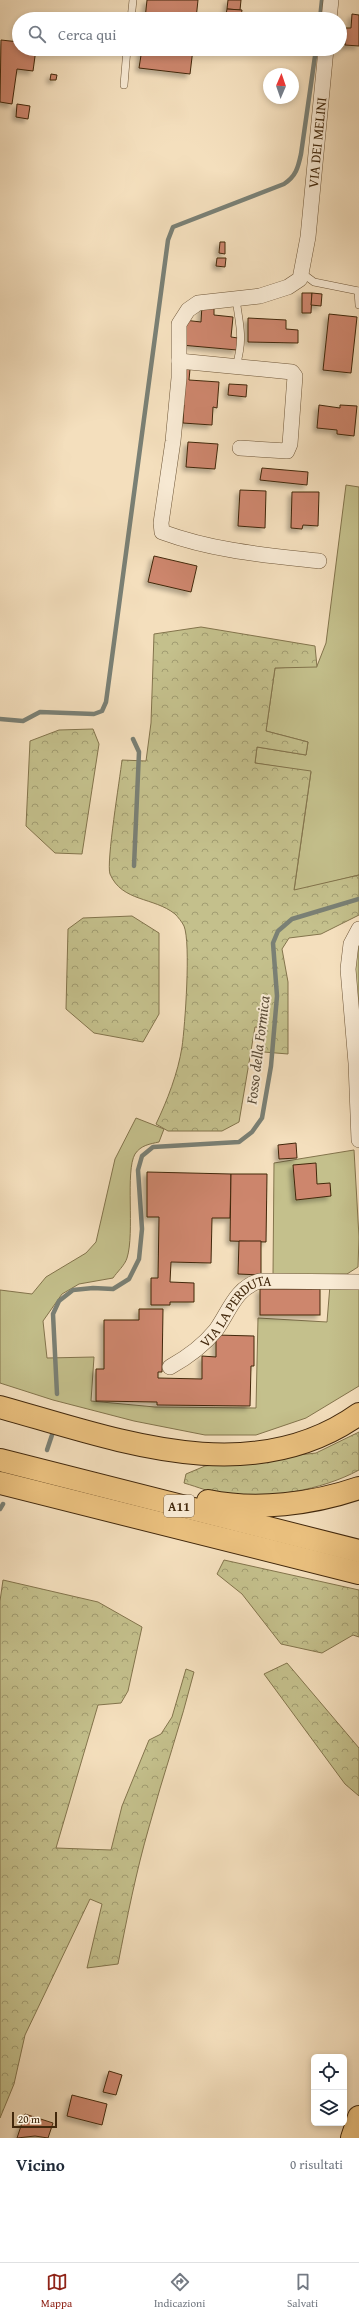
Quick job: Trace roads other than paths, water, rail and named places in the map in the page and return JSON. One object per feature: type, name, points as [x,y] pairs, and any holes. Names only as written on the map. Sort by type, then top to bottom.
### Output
[{"type":"main road","points":[[0,1406],[157,1449],[188,1454],[217,1456],[272,1450],[298,1444],[324,1434],[359,1414]]},
{"type":"main road","points":[[3,1461],[235,1505],[254,1506],[294,1502],[338,1494],[359,1488]]},
{"type":"main road","name":"A11","points":[[3,1461],[359,1551]]},
{"type":"main road","name":"A11","points":[[0,1483],[359,1573]]},
{"type":"main road","points":[[352,2138],[359,2117]]},
{"type":"street","points":[[330,12],[331,0]]},
{"type":"street","name":"VIA DEI MELINI","points":[[302,272],[308,237],[325,56]]},
{"type":"street","points":[[302,272],[300,279],[288,286],[260,296],[198,303],[188,310],[179,324],[179,361],[173,440],[160,523],[162,532],[194,544],[235,552],[319,561]]},
{"type":"street","points":[[179,361],[292,372],[295,376],[290,444],[287,451],[240,448]]},
{"type":"street","points":[[359,930],[351,944],[348,969],[356,1063],[359,1140]]},
{"type":"street","name":"VIA LA PERDUTA","points":[[170,1367],[188,1357],[200,1347],[215,1330],[241,1291],[250,1284],[260,1281],[359,1282]]},
{"type":"lane","points":[[132,12],[133,0]]},
{"type":"lane","points":[[124,85],[126,56]]},
{"type":"lane","points":[[302,272],[314,282],[359,291],[359,305]]},
{"type":"lane","points":[[236,299],[242,335],[242,346],[236,367]]},
{"type":"waterway","points":[[321,12],[322,0]]},
{"type":"waterway","points":[[0,719],[23,721],[40,712],[94,714],[102,711],[106,702],[168,240],[173,227],[284,184],[294,175],[301,154],[315,56]]},
{"type":"waterway","points":[[133,739],[139,752],[134,866]]},
{"type":"waterway","name":"Fosso della Formica","points":[[57,1394],[53,1314],[59,1301],[73,1290],[93,1288],[113,1289],[129,1279],[139,1259],[142,1229],[138,1170],[142,1156],[153,1147],[239,1142],[252,1132],[262,1118],[271,1066],[277,996],[273,943],[278,931],[292,919],[359,899]]},
{"type":"waterway","name":"Fosso della Formica","points":[[47,1450],[52,1435]]},
{"type":"waterway","name":"Fosso della Formica","points":[[0,1509],[3,1504]]}]
